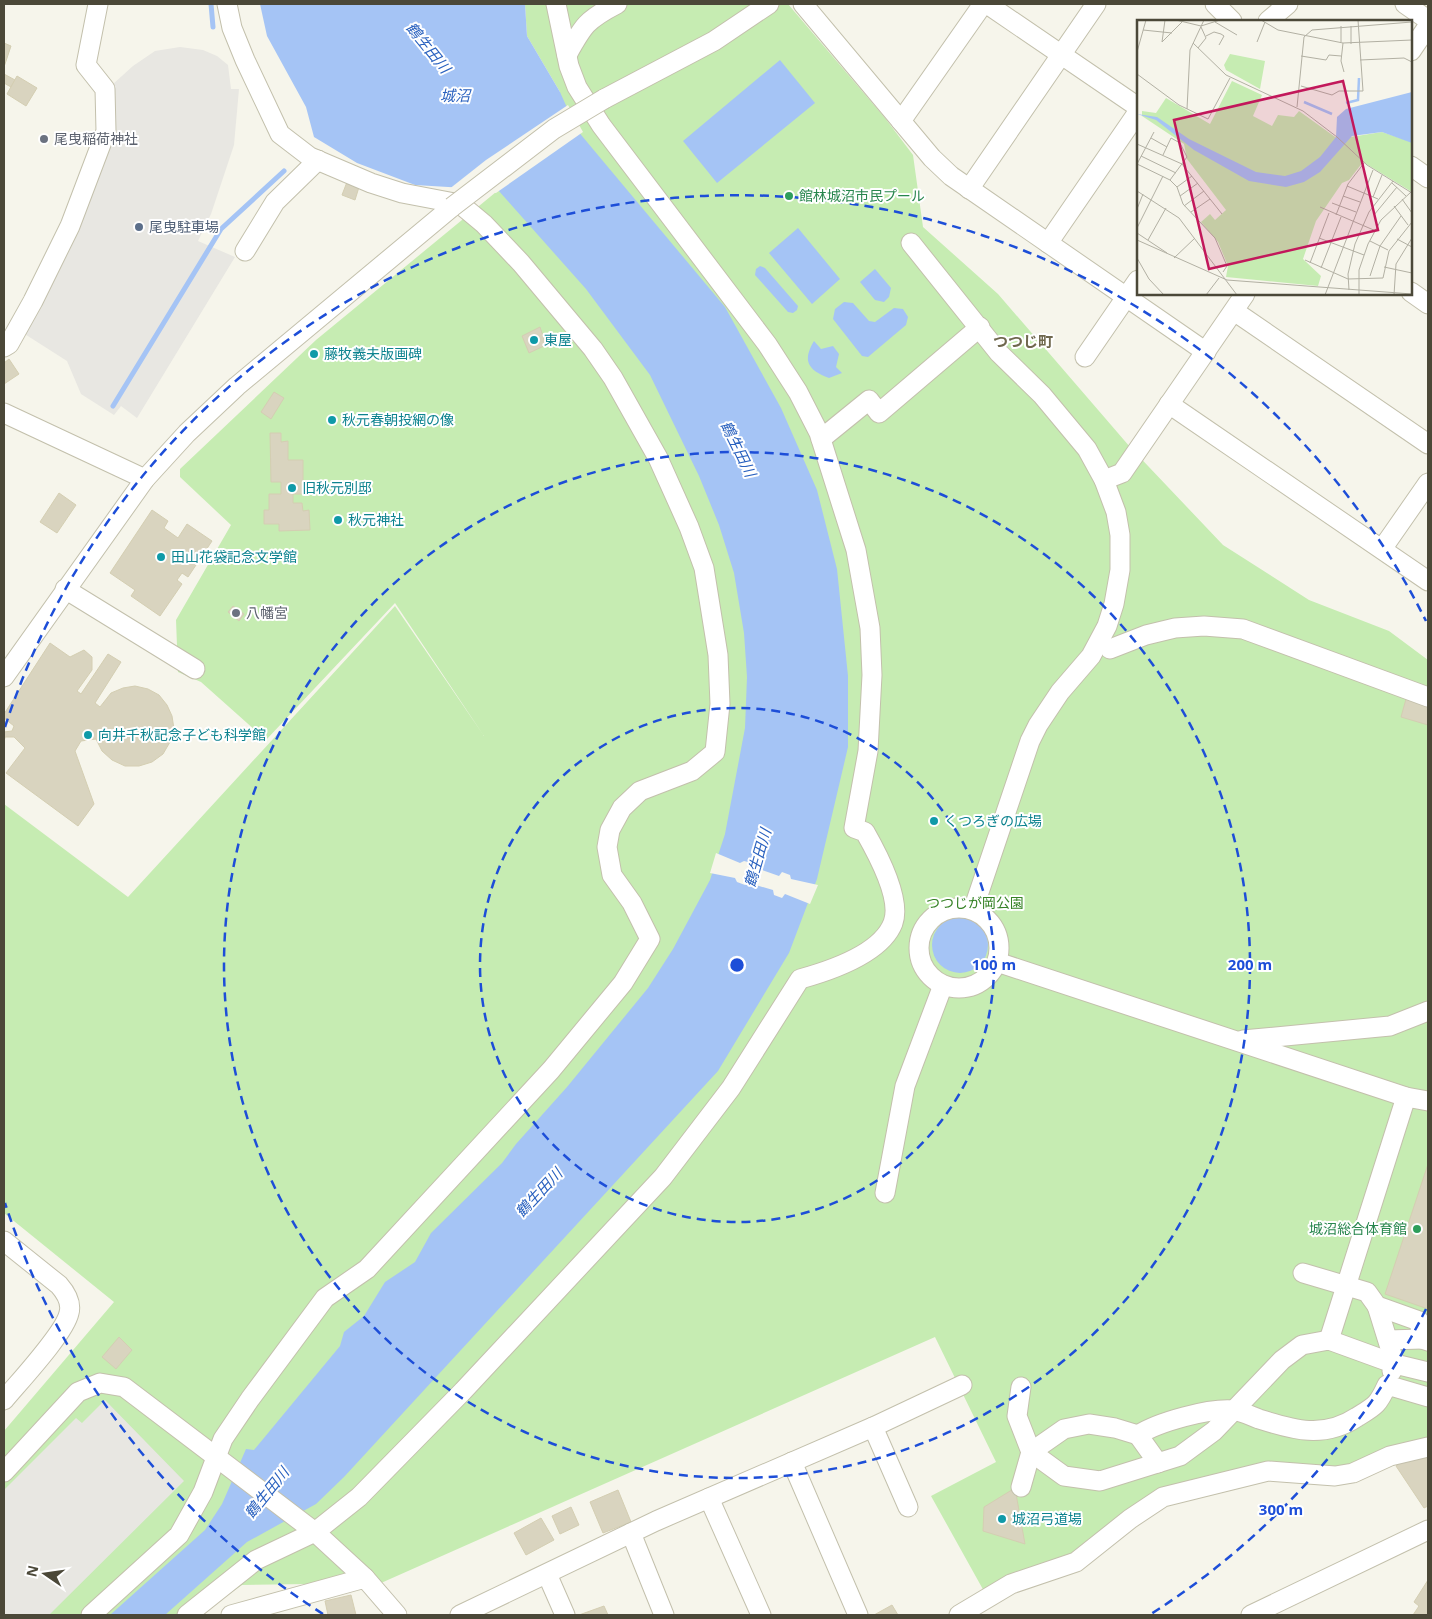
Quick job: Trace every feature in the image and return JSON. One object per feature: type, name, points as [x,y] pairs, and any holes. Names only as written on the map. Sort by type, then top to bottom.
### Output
[{"type":"street","points":[[4,347],[14,335],[49,272],[70,226],[106,132],[105,89],[86,65],[98,4]]},
{"type":"street","points":[[91,1615],[179,1535],[222,1461],[223,1439],[250,1399],[325,1298],[367,1269],[551,1070],[623,983],[650,938],[632,903],[612,875],[607,847],[610,830],[622,808],[640,791],[692,771],[714,752],[720,704],[718,655],[704,568],[689,526],[658,458],[613,378],[593,349],[521,262],[484,224],[460,204],[402,193],[371,183],[318,160],[297,148],[280,134],[232,28],[227,4]]},
{"type":"street","points":[[187,1615],[256,1560],[311,1529],[360,1496],[463,1391],[664,1177],[731,1088],[800,979],[838,968],[854,960],[880,940],[893,923],[894,909],[883,866],[866,832],[854,828],[868,751],[872,674],[870,628],[856,550],[821,440],[798,392],[767,344],[601,125],[577,88],[567,55],[556,4]]},
{"type":"street","points":[[567,55],[592,16],[617,4]]},
{"type":"street","points":[[4,676],[145,479],[187,433],[237,386],[452,207],[554,129],[604,99],[714,41],[770,4]]},
{"type":"street","points":[[803,4],[932,158],[969,190],[1206,352]]},
{"type":"street","points":[[901,121],[985,4],[1137,106]]},
{"type":"street","points":[[969,190],[1096,4]]},
{"type":"street","points":[[1215,4],[1231,20]]},
{"type":"street","points":[[1405,4],[1428,20]]},
{"type":"street","points":[[1269,20],[1284,5]]},
{"type":"street","points":[[1412,50],[1428,26]]},
{"type":"street","points":[[1048,243],[1137,113]]},
{"type":"street","points":[[245,251],[275,202],[318,160]]},
{"type":"street","points":[[1412,167],[1428,178]]},
{"type":"street","points":[[911,243],[999,353],[1030,381],[1076,435],[1104,480],[1113,501],[1120,535],[1120,570],[1114,604],[1107,626],[1094,652],[1060,692],[1038,725],[1030,741],[972,910]]},
{"type":"street","points":[[1085,357],[1137,281]]},
{"type":"street","points":[[1412,293],[1428,304]]},
{"type":"street","points":[[1104,480],[1122,473],[1244,295]]},
{"type":"street","points":[[1234,311],[1428,444]]},
{"type":"street","points":[[821,440],[869,400],[879,414],[980,327]]},
{"type":"street","points":[[1169,404],[1428,581]]},
{"type":"street","points":[[4,413],[145,479]]},
{"type":"street","points":[[1382,549],[1428,483]]},
{"type":"street","points":[[65,589],[195,670]]},
{"type":"street","points":[[1110,648],[1146,635],[1174,628],[1204,626],[1243,629],[1428,697]]},
{"type":"street","points":[[959,908],[972,910],[985,917],[994,927],[1000,948],[997,962],[985,980],[972,987],[957,989],[943,985],[930,977],[922,964],[919,950],[921,934],[933,918],[945,910],[959,908]]},
{"type":"street","points":[[997,962],[1406,1098],[1428,1101]]},
{"type":"street","points":[[885,1193],[904,1086],[943,985]]},
{"type":"street","points":[[1235,1041],[1390,1026],[1428,1011]]},
{"type":"street","points":[[1329,1340],[1406,1098]]},
{"type":"street","points":[[4,1241],[59,1285],[66,1294],[70,1304],[69,1313],[63,1328],[4,1400]]},
{"type":"street","points":[[1138,1435],[1149,1428],[1195,1414],[1233,1410],[1276,1424],[1315,1432],[1343,1426],[1379,1403],[1395,1364],[1377,1306],[1367,1292],[1303,1272]]},
{"type":"street","points":[[1377,1306],[1419,1321],[1425,1340],[1388,1340]]},
{"type":"street","points":[[1021,1387],[1017,1416],[1031,1452],[1064,1476],[1100,1480],[1180,1456],[1214,1431],[1282,1360],[1302,1345],[1329,1340],[1395,1364],[1428,1372]]},
{"type":"street","points":[[4,1472],[72,1397],[85,1388],[100,1383],[124,1387],[311,1529],[365,1578],[397,1615]]},
{"type":"street","points":[[1387,1385],[1428,1397]]},
{"type":"street","points":[[460,1615],[631,1533],[962,1386]]},
{"type":"street","points":[[1021,1487],[1031,1452],[1064,1430],[1089,1424],[1115,1428],[1138,1435],[1158,1463]]},
{"type":"street","points":[[873,1427],[908,1506]]},
{"type":"street","points":[[959,1615],[1011,1584],[1076,1562],[1130,1519],[1163,1497],[1268,1471],[1335,1476],[1353,1473],[1390,1456],[1428,1447]]},
{"type":"street","points":[[792,1462],[858,1615]]},
{"type":"street","points":[[709,1498],[761,1615]]},
{"type":"street","points":[[1251,1615],[1428,1530]]},
{"type":"street","points":[[631,1533],[664,1615]]},
{"type":"street","points":[[547,1574],[565,1615]]},
{"type":"street","points":[[231,1615],[365,1578]]},
{"type":"green space","name":"つつじが岡公園","points":[[525,4],[788,4],[885,118],[913,155],[923,227],[998,294],[1130,447],[1223,545],[1309,600],[1389,631],[1428,660],[1428,1443],[1351,1465],[1327,1469],[1200,1479],[1073,1556],[985,1593],[931,1496],[996,1462],[935,1337],[381,1583],[242,1585],[199,1615],[4,1615],[4,1431],[114,1302],[4,1213],[4,804],[128,897],[395,606],[484,736],[395,603],[266,740],[201,682],[178,672],[176,620],[231,525],[180,477],[180,469],[316,340],[518,174],[560,92],[527,36]]},
{"type":"shaded area","name":"尾曳駐車場","points":[[180,47],[203,50],[217,56],[228,65],[231,89],[239,89],[234,145],[211,214],[198,241],[235,257],[137,418],[121,406],[114,415],[81,394],[67,361],[20,331],[67,241],[112,85],[133,66],[155,51]]},
{"type":"shaded area","points":[[105,1400],[184,1481],[49,1615],[4,1615],[4,1490],[76,1418],[82,1423]]},
{"type":"water","points":[[260,4],[525,4],[527,36],[560,92],[577,130],[725,307],[781,408],[817,490],[837,569],[848,676],[848,747],[817,879],[789,953],[718,1071],[344,1477],[316,1504],[247,1542],[165,1615],[110,1615],[205,1530],[222,1504],[246,1449],[254,1450],[340,1346],[344,1332],[364,1316],[385,1282],[415,1262],[431,1233],[502,1163],[648,988],[673,949],[710,880],[725,834],[745,728],[747,677],[744,633],[734,573],[719,525],[699,476],[650,375],[586,289],[498,190],[415,185],[357,163],[314,137],[306,107],[267,36]]},
{"type":"water","points":[[780,60],[815,103],[717,183],[683,141]]},
{"type":"water","points":[[798,228],[840,279],[812,304],[769,253]]},
{"type":"water","points":[[760,266],[765,268],[798,306],[797,310],[793,313],[788,312],[755,275],[756,269]]},
{"type":"water","points":[[875,269],[891,288],[889,297],[884,302],[875,300],[860,282]]},
{"type":"water","points":[[844,302],[853,303],[869,321],[875,322],[894,308],[903,309],[908,317],[906,325],[868,357],[862,356],[833,319],[835,309]]},
{"type":"water","points":[[814,341],[821,349],[833,346],[839,354],[836,367],[842,373],[829,378],[812,368],[809,364],[808,354]]},
{"type":"water","points":[[960,917],[971,919],[980,925],[986,934],[988,945],[986,956],[980,965],[971,971],[960,973],[949,971],[940,965],[934,956],[932,945],[934,934],[940,925],[949,919]]},
{"type":"pier","points":[[568,105],[583,132],[496,193],[448,190],[486,160]]},
{"type":"pier","points":[[716,853],[740,863],[744,861],[752,863],[754,867],[779,876],[782,872],[790,875],[791,879],[818,885],[810,904],[785,894],[782,898],[774,895],[773,890],[749,883],[745,885],[737,882],[735,878],[710,873]]},
{"type":"building","points":[[4,43],[11,46],[4,67]]},
{"type":"building","points":[[4,74],[15,80],[11,87],[4,83]]},
{"type":"building","points":[[17,76],[37,88],[26,106],[7,94]]},
{"type":"building","points":[[347,182],[359,187],[355,200],[342,195]]},
{"type":"building","name":"東屋","points":[[540,327],[546,345],[529,353],[522,336]]},
{"type":"building","points":[[9,359],[19,374],[4,384],[4,363]]},
{"type":"building","points":[[274,392],[284,398],[271,419],[261,412]]},
{"type":"building","name":"旧秋元別邸","points":[[270,433],[281,433],[281,442],[288,441],[288,460],[303,460],[303,494],[293,494],[293,503],[302,503],[303,511],[309,510],[310,530],[279,531],[279,524],[264,524],[264,510],[269,510],[269,494],[281,494],[281,482],[271,482]]},
{"type":"building","points":[[59,493],[76,505],[57,533],[40,522]]},
{"type":"building","name":"田山花袋記念文学館","points":[[152,510],[168,521],[164,528],[178,538],[187,524],[212,541],[188,577],[182,573],[177,580],[182,584],[160,616],[131,596],[135,590],[110,573]]},
{"type":"building","name":"八幡宮","points":[[233,606],[244,614],[239,621],[228,612]]},
{"type":"building","name":"向井千秋記念子ども科学館","points":[[50,643],[70,657],[84,650],[92,657],[92,670],[77,691],[81,694],[108,654],[121,662],[95,703],[100,707],[111,693],[123,688],[135,686],[148,689],[159,695],[167,705],[172,716],[174,729],[170,742],[163,754],[152,762],[139,766],[125,766],[112,760],[102,751],[96,739],[81,741],[75,751],[94,804],[78,826],[6,773],[25,748],[14,737],[5,737],[4,742],[4,732],[12,731],[14,726],[4,718],[4,714]]},
{"type":"building","points":[[1406,699],[1428,705],[1428,725],[1401,717]]},
{"type":"building","name":"城沼総合体育館","points":[[1428,1164],[1428,1309],[1385,1294]]},
{"type":"building","points":[[119,1337],[132,1350],[116,1369],[102,1357]]},
{"type":"building","points":[[1422,1453],[1428,1453],[1428,1506],[1424,1508],[1396,1466],[1407,1458],[1409,1462]]},
{"type":"building","name":"城沼弓道場","points":[[1015,1488],[1025,1544],[983,1531],[984,1507]]},
{"type":"building","points":[[618,1490],[631,1522],[603,1533],[590,1502]]},
{"type":"building","points":[[571,1507],[579,1525],[560,1534],[552,1516]]},
{"type":"building","points":[[541,1518],[554,1540],[526,1555],[514,1533]]},
{"type":"building","points":[[1428,1580],[1428,1615],[1413,1615],[1419,1606],[1414,1602]]},
{"type":"building","points":[[351,1595],[356,1615],[328,1615],[325,1601]]},
{"type":"building","points":[[892,1605],[898,1615],[874,1615]]},
{"type":"building","points":[[604,1606],[608,1615],[579,1615]]},
{"type":"waterway","points":[[211,4],[213,27]]},
{"type":"waterway","points":[[113,406],[221,229],[284,171]]},
{"type":"place","name":"尾曳稲荷神社","points":[[44,139]]},
{"type":"place","name":"館林城沼市民プール","points":[[789,196]]},
{"type":"place","name":"尾曳駐車場","points":[[139,227]]},
{"type":"place","name":"東屋","points":[[534,340]]},
{"type":"place","name":"藤牧義夫版画碑","points":[[314,354]]},
{"type":"place","name":"秋元春朝投網の像","points":[[332,420]]},
{"type":"place","name":"旧秋元別邸","points":[[292,488]]},
{"type":"place","name":"秋元神社","points":[[338,520]]},
{"type":"place","name":"田山花袋記念文学館","points":[[161,557]]},
{"type":"place","name":"八幡宮","points":[[236,613]]},
{"type":"place","name":"向井千秋記念子ども科学館","points":[[88,735]]},
{"type":"place","name":"くつろぎの広場","points":[[934,821]]},
{"type":"place","name":"城沼総合体育館","points":[[1417,1229]]},
{"type":"place","name":"城沼弓道場","points":[[1002,1519]]},
{"type":"district","name":"つつじ町","points":[[1023,342]]},
{"type":"water label","name":"鶴生田川","points":[[428,48]]},
{"type":"water label","name":"城沼","points":[[455,96]]},
{"type":"water label","name":"鶴生田川","points":[[738,449]]},
{"type":"water label","name":"鶴生田川","points":[[758,858]]},
{"type":"water label","name":"鶴生田川","points":[[539,1193]]},
{"type":"water label","name":"鶴生田川","points":[[267,1493]]}]
